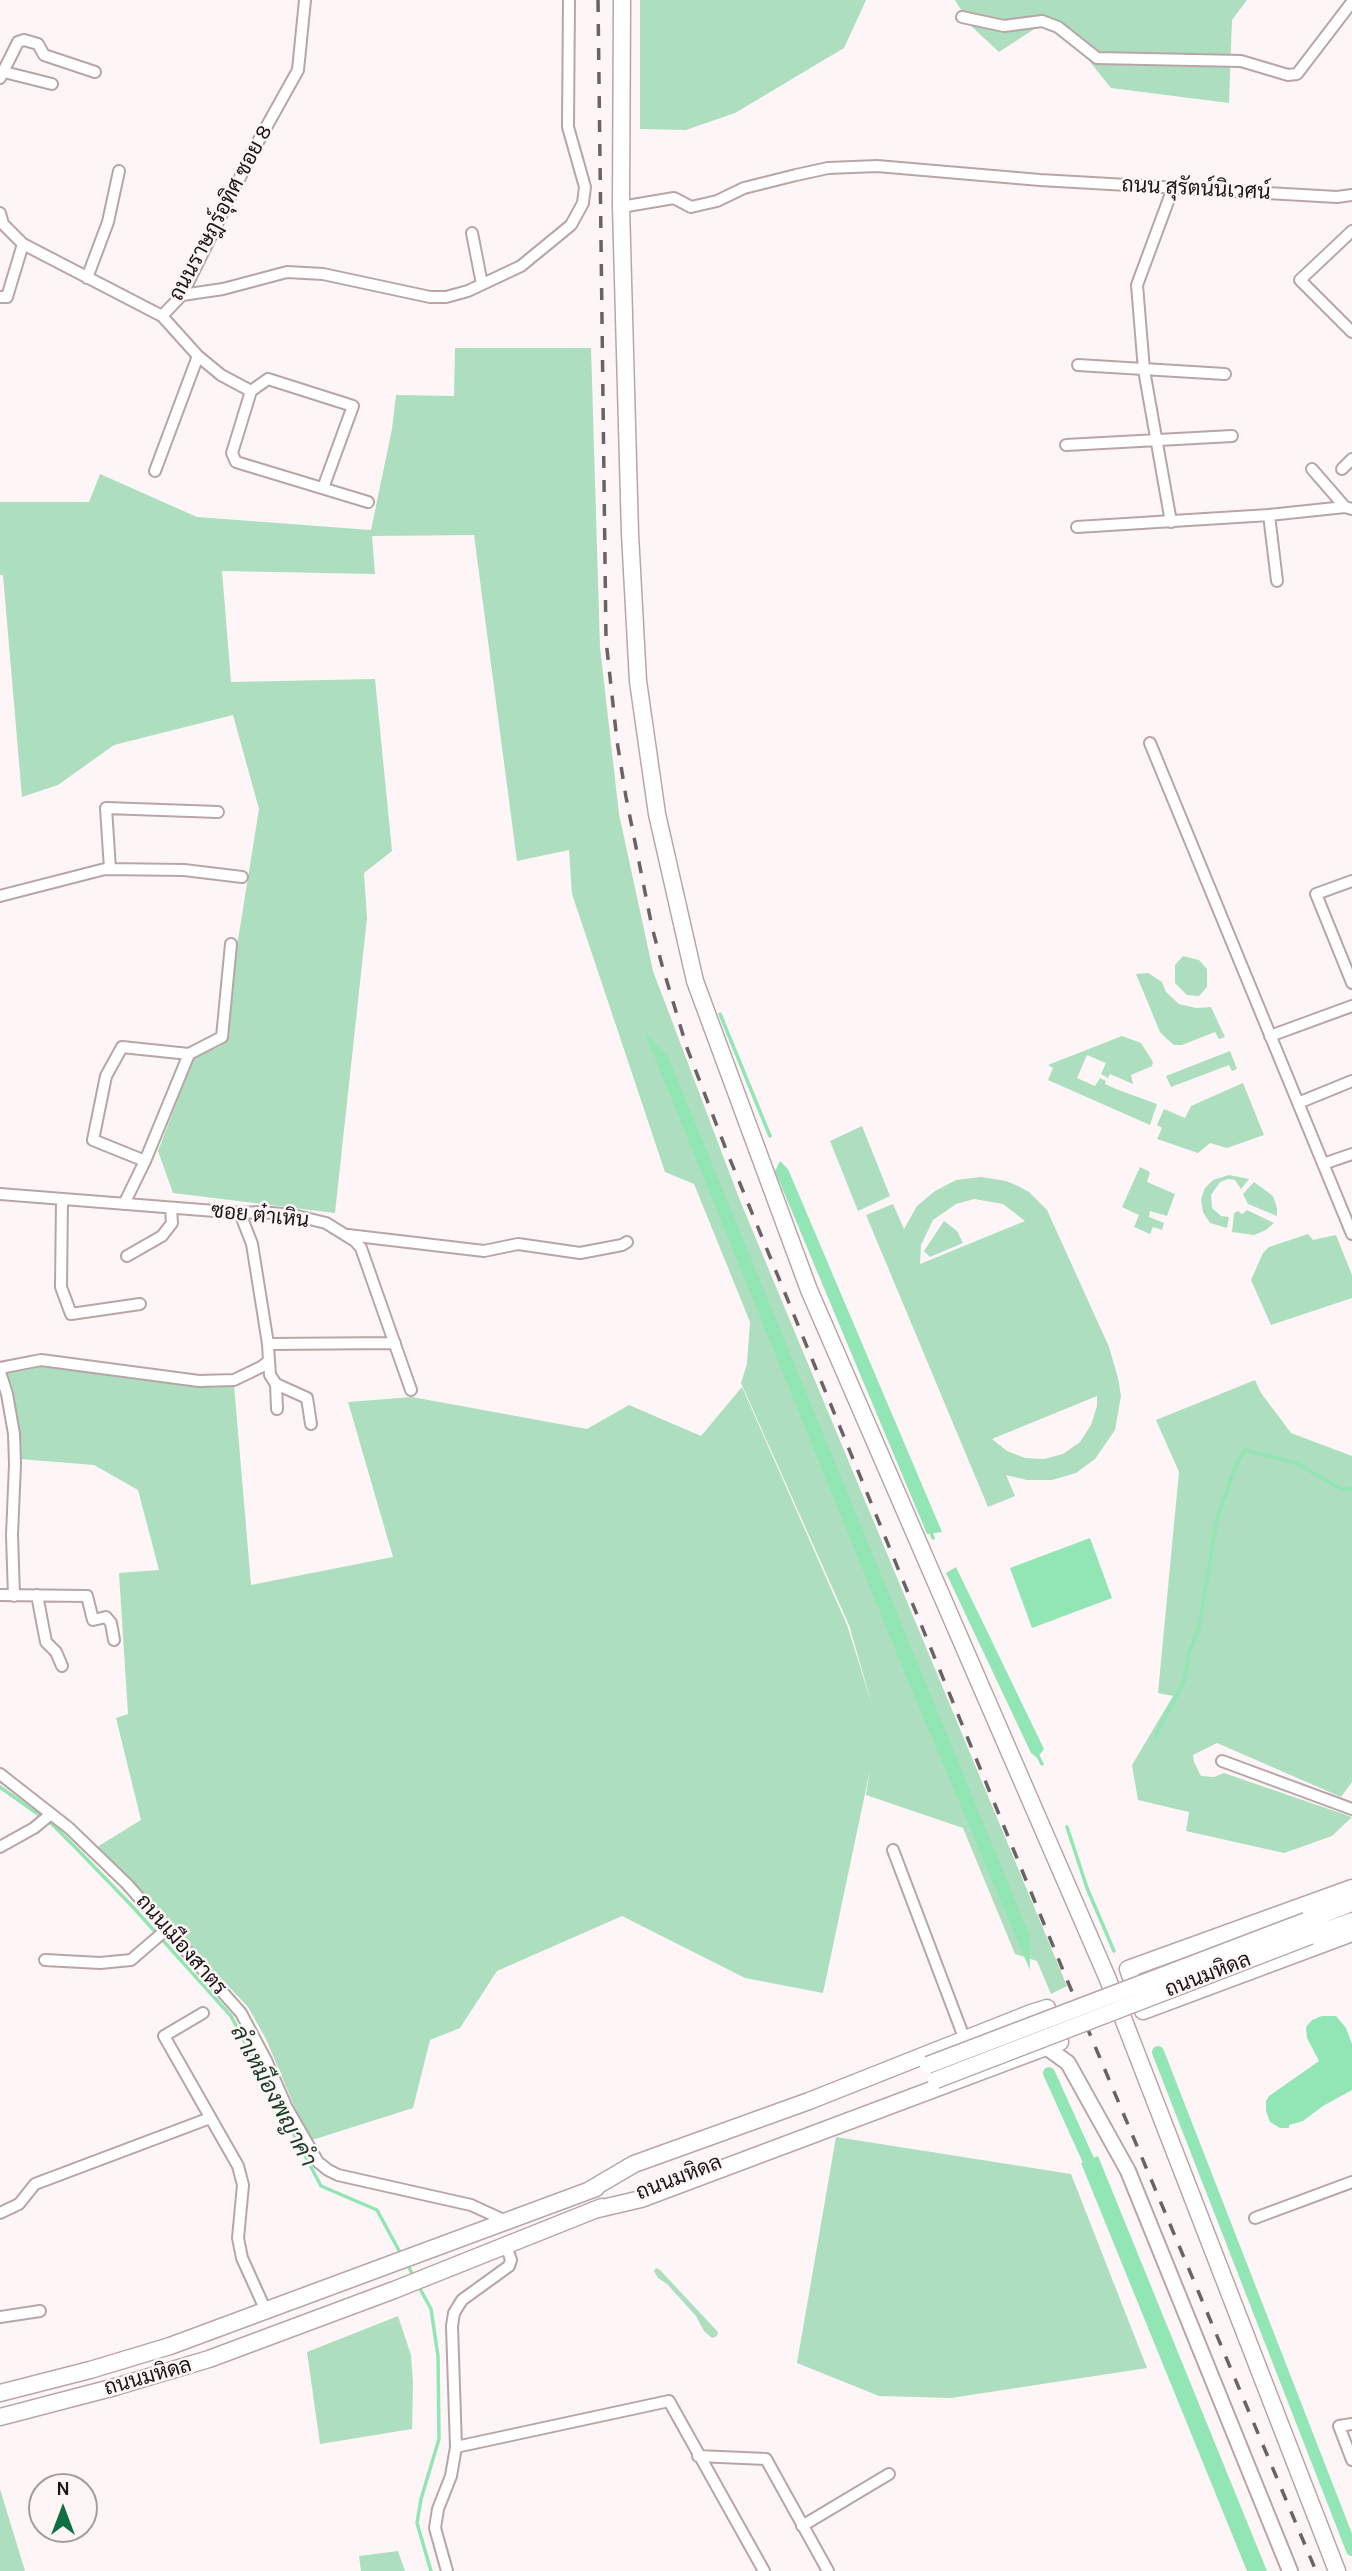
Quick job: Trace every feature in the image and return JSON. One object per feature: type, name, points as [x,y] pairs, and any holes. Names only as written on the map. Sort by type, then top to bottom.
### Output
[{"type":"main road","points":[[622,0],[621,207],[630,521],[638,681],[657,814],[695,981],[809,1290],[1107,1977],[1337,2571]]},
{"type":"main road","points":[[1107,1977],[1352,1888]]},
{"type":"main road","name":"ถนนมหิดล","points":[[0,2417],[209,2359],[409,2284],[932,2073],[1308,1928],[1352,1903]]},
{"type":"main road","name":"ถนนมหิดล","points":[[1308,1928],[1352,1921]]},
{"type":"main road","points":[[1123,2019],[1352,1933]]},
{"type":"main road","points":[[1128,1969],[1143,2011]]},
{"type":"main road","points":[[587,2191],[634,2164],[809,2101],[1031,2013],[1053,2045],[641,2199],[594,2210]]},
{"type":"main road","name":"ถนนมหิดล","points":[[0,2393],[170,2346],[587,2191],[932,2073]]},
{"type":"street","name":"ถนนราษฎร์อุทิศ ซอย 8","points":[[1,220],[23,244],[162,316],[182,295],[254,149],[299,70],[305,0]]},
{"type":"street","points":[[182,295],[223,289],[287,272],[323,274],[430,297],[446,297],[521,266],[571,225],[583,202],[585,187],[568,127],[569,0]]},
{"type":"street","points":[[962,18],[1004,26],[1042,21],[1058,27],[1097,58],[1241,61],[1288,75],[1297,74],[1352,2]]},
{"type":"street","points":[[52,84],[2,75],[18,43],[24,40],[38,44],[44,55],[96,72]]},
{"type":"street","name":"ถนน สุรัตน์นิเวศน์","points":[[621,207],[674,198],[691,207],[717,201],[744,188],[828,168],[877,166],[1040,180],[1337,197],[1352,195]]},
{"type":"street","points":[[88,278],[108,222],[119,171]]},
{"type":"street","points":[[1171,522],[1144,370],[1137,285],[1173,188]]},
{"type":"street","points":[[1352,231],[1300,280],[1352,332]]},
{"type":"street","points":[[472,233],[482,284]]},
{"type":"street","points":[[0,297],[7,297],[23,244]]},
{"type":"street","points":[[162,316],[198,356],[221,375],[251,391]]},
{"type":"street","points":[[155,471],[198,356]]},
{"type":"street","points":[[1077,365],[1225,374]]},
{"type":"street","points":[[323,488],[353,406],[268,379],[251,391],[232,453],[236,462],[368,502]]},
{"type":"street","points":[[1066,445],[1232,436]]},
{"type":"street","points":[[1342,469],[1352,459]]},
{"type":"street","points":[[1312,469],[1348,508]]},
{"type":"street","points":[[1077,527],[1348,508]]},
{"type":"street","points":[[1269,515],[1276,581]]},
{"type":"street","points":[[1150,743],[1352,1233]]},
{"type":"street","points":[[110,869],[106,808],[218,812]]},
{"type":"street","points":[[0,896],[110,869],[184,870],[242,877]]},
{"type":"street","points":[[1352,881],[1316,894],[1352,983]]},
{"type":"street","points":[[145,1161],[93,1140],[106,1076],[122,1046],[189,1054],[222,1037],[231,944]]},
{"type":"street","points":[[1270,1036],[1352,1006]]},
{"type":"street","points":[[124,1204],[145,1161],[189,1054]]},
{"type":"street","points":[[1298,1103],[1352,1081]]},
{"type":"street","points":[[1323,1164],[1352,1154]]},
{"type":"street","name":"ซอย ต๋าเหิน","points":[[0,1194],[240,1213],[261,1212],[293,1215],[326,1223],[361,1248],[411,1391]]},
{"type":"street","points":[[62,1199],[61,1287],[71,1314],[140,1304]]},
{"type":"street","points":[[127,1256],[162,1236],[172,1223],[170,1208]]},
{"type":"street","points":[[240,1213],[252,1244],[268,1344],[270,1374],[276,1384],[277,1409]]},
{"type":"street","points":[[346,1235],[484,1251],[518,1244],[580,1253],[626,1242]]},
{"type":"street","points":[[268,1344],[395,1343]]},
{"type":"street","points":[[14,1596],[12,1535],[16,1464],[14,1434],[0,1370],[41,1360],[199,1381],[234,1380],[269,1361]]},
{"type":"street","points":[[276,1384],[307,1398],[311,1424]]},
{"type":"street","points":[[0,1595],[87,1596],[93,1620],[106,1617],[111,1623],[114,1640]]},
{"type":"street","points":[[37,1595],[46,1642],[56,1652],[62,1666]]},
{"type":"street","points":[[1222,1760],[1351,1806]]},
{"type":"street","name":"ถนนเมืองสาตร","points":[[0,1774],[45,1818],[69,1828],[127,1884],[163,1932],[241,2014],[312,2153],[328,2171],[471,2205],[507,2222]]},
{"type":"street","points":[[0,1847],[45,1818]]},
{"type":"street","points":[[893,1850],[965,2040]]},
{"type":"street","points":[[45,1960],[100,1963],[131,1960],[163,1932]]},
{"type":"street","points":[[203,2013],[164,2036],[237,2166],[243,2185],[237,2238],[242,2258],[267,2311]]},
{"type":"street","points":[[1053,2045],[1068,2063],[1128,2171],[1290,2571]]},
{"type":"street","points":[[0,2213],[19,2204],[35,2184],[211,2118]]},
{"type":"street","points":[[1255,2218],[1352,2182]]},
{"type":"street","points":[[447,2571],[435,2528],[438,2509],[451,2476],[456,2447],[452,2326],[454,2313],[463,2300],[509,2266],[511,2260],[506,2245]]},
{"type":"street","points":[[0,2317],[40,2311]]},
{"type":"street","points":[[456,2447],[669,2402],[764,2571]]},
{"type":"street","points":[[1352,2424],[1339,2426],[1352,2460]]},
{"type":"street","points":[[698,2456],[766,2459],[828,2571]]},
{"type":"street","points":[[802,2526],[889,2474]]},
{"type":"shaded area","points":[[640,0],[866,0],[844,48],[735,113],[686,130],[640,129]]},
{"type":"shaded area","points":[[955,0],[1247,0],[1232,20],[1229,103],[1111,88],[1086,57],[1042,24],[999,52],[971,26]]},
{"type":"shaded area","points":[[455,348],[591,348],[600,647],[619,814],[653,971],[739,1198],[1067,1986],[1051,1994],[1037,1961],[1015,1954],[963,1828],[866,1795],[870,1770],[823,1993],[745,1978],[622,1916],[497,1971],[460,2028],[430,2040],[413,2108],[309,2141],[266,2039],[248,2007],[97,1847],[141,1820],[116,1718],[128,1714],[119,1573],[159,1570],[138,1490],[94,1465],[20,1459],[18,1420],[4,1372],[43,1363],[234,1385],[251,1585],[393,1557],[348,1402],[412,1397],[587,1429],[629,1405],[701,1436],[742,1387],[847,1625],[873,1708],[849,1625],[741,1383],[747,1364],[750,1322],[694,1184],[665,1172],[572,894],[569,850],[517,861],[474,535],[372,536],[375,574],[222,571],[231,682],[375,679],[392,851],[364,873],[367,918],[335,1213],[173,1193],[158,1151],[194,1057],[221,1046],[259,809],[233,715],[114,745],[58,785],[22,797],[3,575],[0,575],[0,502],[89,502],[100,474],[197,517],[371,530],[392,429],[396,395],[454,396]]},
{"type":"shaded area","points":[[1183,956],[1199,960],[1207,969],[1207,987],[1199,996],[1187,995],[1175,983],[1175,965]]},
{"type":"shaded area","points":[[1148,973],[1162,982],[1166,992],[1179,1004],[1196,1008],[1211,1007],[1225,1037],[1219,1039],[1215,1032],[1182,1045],[1174,1045],[1160,1032],[1136,974]]},
{"type":"shaded area","points":[[644,1031],[668,1057],[1029,1934],[1030,1970],[906,1676]]},
{"type":"shaded area","points":[[1122,1036],[1141,1043],[1153,1062],[1152,1066],[1131,1075],[1133,1084],[1110,1074],[1108,1078],[1101,1074],[1106,1063],[1087,1055],[1077,1078],[1095,1086],[1100,1078],[1106,1081],[1105,1084],[1157,1104],[1150,1125],[1048,1080],[1053,1068],[1048,1065]]},
{"type":"shaded area","points":[[1230,1051],[1237,1069],[1232,1071],[1229,1065],[1171,1087],[1166,1076]]},
{"type":"shaded area","points":[[1243,1083],[1264,1135],[1227,1148],[1210,1143],[1198,1153],[1157,1139],[1162,1128],[1157,1125],[1164,1109],[1185,1118],[1191,1106]]},
{"type":"shaded area","points":[[862,1126],[890,1196],[858,1211],[830,1141]]},
{"type":"shaded area","points":[[780,1161],[788,1169],[942,1532],[927,1534],[775,1171]]},
{"type":"shaded area","points":[[1140,1167],[1150,1172],[1147,1182],[1175,1194],[1167,1216],[1150,1211],[1149,1217],[1164,1223],[1162,1230],[1153,1227],[1150,1234],[1134,1227],[1139,1215],[1122,1207]]},
{"type":"shaded area","points":[[1229,1175],[1249,1179],[1241,1189],[1235,1180],[1220,1182],[1211,1195],[1212,1208],[1221,1216],[1229,1217],[1227,1228],[1210,1223],[1203,1212],[1201,1199],[1205,1188],[1213,1180]]},
{"type":"shaded area","points":[[981,1177],[1006,1181],[1029,1192],[1047,1210],[1109,1347],[1121,1396],[1115,1430],[1095,1459],[1076,1473],[1052,1480],[1027,1480],[1006,1475],[1015,1496],[988,1507],[866,1215],[893,1204],[904,1229],[917,1206],[935,1191],[956,1180]],"holes":[[[974,1199],[1003,1204],[1025,1221],[920,1264],[921,1245],[933,1220],[956,1204]],[[1097,1396],[1091,1425],[1080,1442],[1063,1454],[1044,1459],[1025,1458],[1007,1451],[992,1439]]]},
{"type":"shaded area","points":[[1254,1182],[1273,1196],[1277,1216],[1248,1204],[1243,1194]]},
{"type":"shaded area","points":[[1247,1210],[1274,1223],[1254,1235],[1232,1232],[1234,1213],[1238,1211],[1242,1214]]},
{"type":"shaded area","points":[[944,1221],[957,1231],[963,1243],[930,1257],[924,1251]]},
{"type":"shaded area","points":[[1308,1234],[1313,1240],[1336,1235],[1352,1275],[1352,1298],[1271,1325],[1251,1280],[1263,1253],[1269,1247]]},
{"type":"shaded area","points":[[1255,1380],[1261,1393],[1291,1433],[1352,1456],[1352,1782],[1341,1797],[1217,1743],[1193,1755],[1201,1776],[1214,1777],[1224,1773],[1352,1817],[1332,1836],[1284,1853],[1186,1831],[1189,1812],[1138,1800],[1132,1765],[1173,1696],[1158,1693],[1179,1472],[1156,1420]]},
{"type":"shaded area","points":[[1090,1538],[1112,1598],[1032,1628],[1010,1568]]},
{"type":"shaded area","points":[[956,1567],[1044,1749],[1037,1758],[1031,1753],[946,1573]]},
{"type":"shaded area","points":[[1322,2016],[1336,2016],[1346,2028],[1352,2044],[1352,2090],[1303,2121],[1289,2125],[1289,2128],[1280,2128],[1270,2122],[1266,2101],[1269,2096],[1319,2061],[1307,2038],[1306,2027],[1312,2020]]},
{"type":"shaded area","points":[[836,2137],[1071,2174],[1147,2368],[951,2398],[879,2396],[797,2363]]},
{"type":"shaded area","points":[[1098,2156],[1267,2571],[1247,2571],[1081,2163]]},
{"type":"shaded area","points":[[656,2268],[718,2332],[717,2336],[712,2338],[704,2331],[696,2316],[667,2284],[658,2278],[654,2271]]},
{"type":"shaded area","points":[[398,2316],[411,2355],[412,2429],[320,2444],[307,2352]]},
{"type":"shaded area","points":[[0,2489],[25,2571],[0,2571]]},
{"type":"shaded area","points":[[398,2551],[405,2571],[361,2571],[359,2556]]},
{"type":"waterway","points":[[720,1014],[770,1136]]},
{"type":"waterway","points":[[1155,1737],[1184,1681],[1189,1653],[1199,1627],[1217,1519],[1236,1465],[1245,1450],[1296,1463],[1341,1489],[1352,1489]]},
{"type":"waterway","points":[[930,1530],[933,1538]]},
{"type":"waterway","points":[[1037,1754],[1042,1764]]},
{"type":"waterway","name":"ลำเหมืองพญาคำ","points":[[0,1787],[52,1824],[132,1906],[231,2016],[321,2186],[377,2210],[402,2256]]},
{"type":"waterway","points":[[1067,1827],[1087,1888],[1114,1951]]},
{"type":"waterway","points":[[1158,2052],[1352,2550]]},
{"type":"waterway","points":[[1049,2073],[1095,2175]]},
{"type":"waterway","name":"ลำเหมืองพญาคำ","points":[[406,2262],[414,2277]]},
{"type":"waterway","name":"ลำเหมืองพญาคำ","points":[[419,2287],[431,2309],[438,2356],[439,2439],[421,2499],[417,2523],[431,2571]]},
{"type":"railway","points":[[598,0],[606,640],[626,797],[662,965],[687,1048],[727,1152],[1065,1975],[1316,2571]]}]
